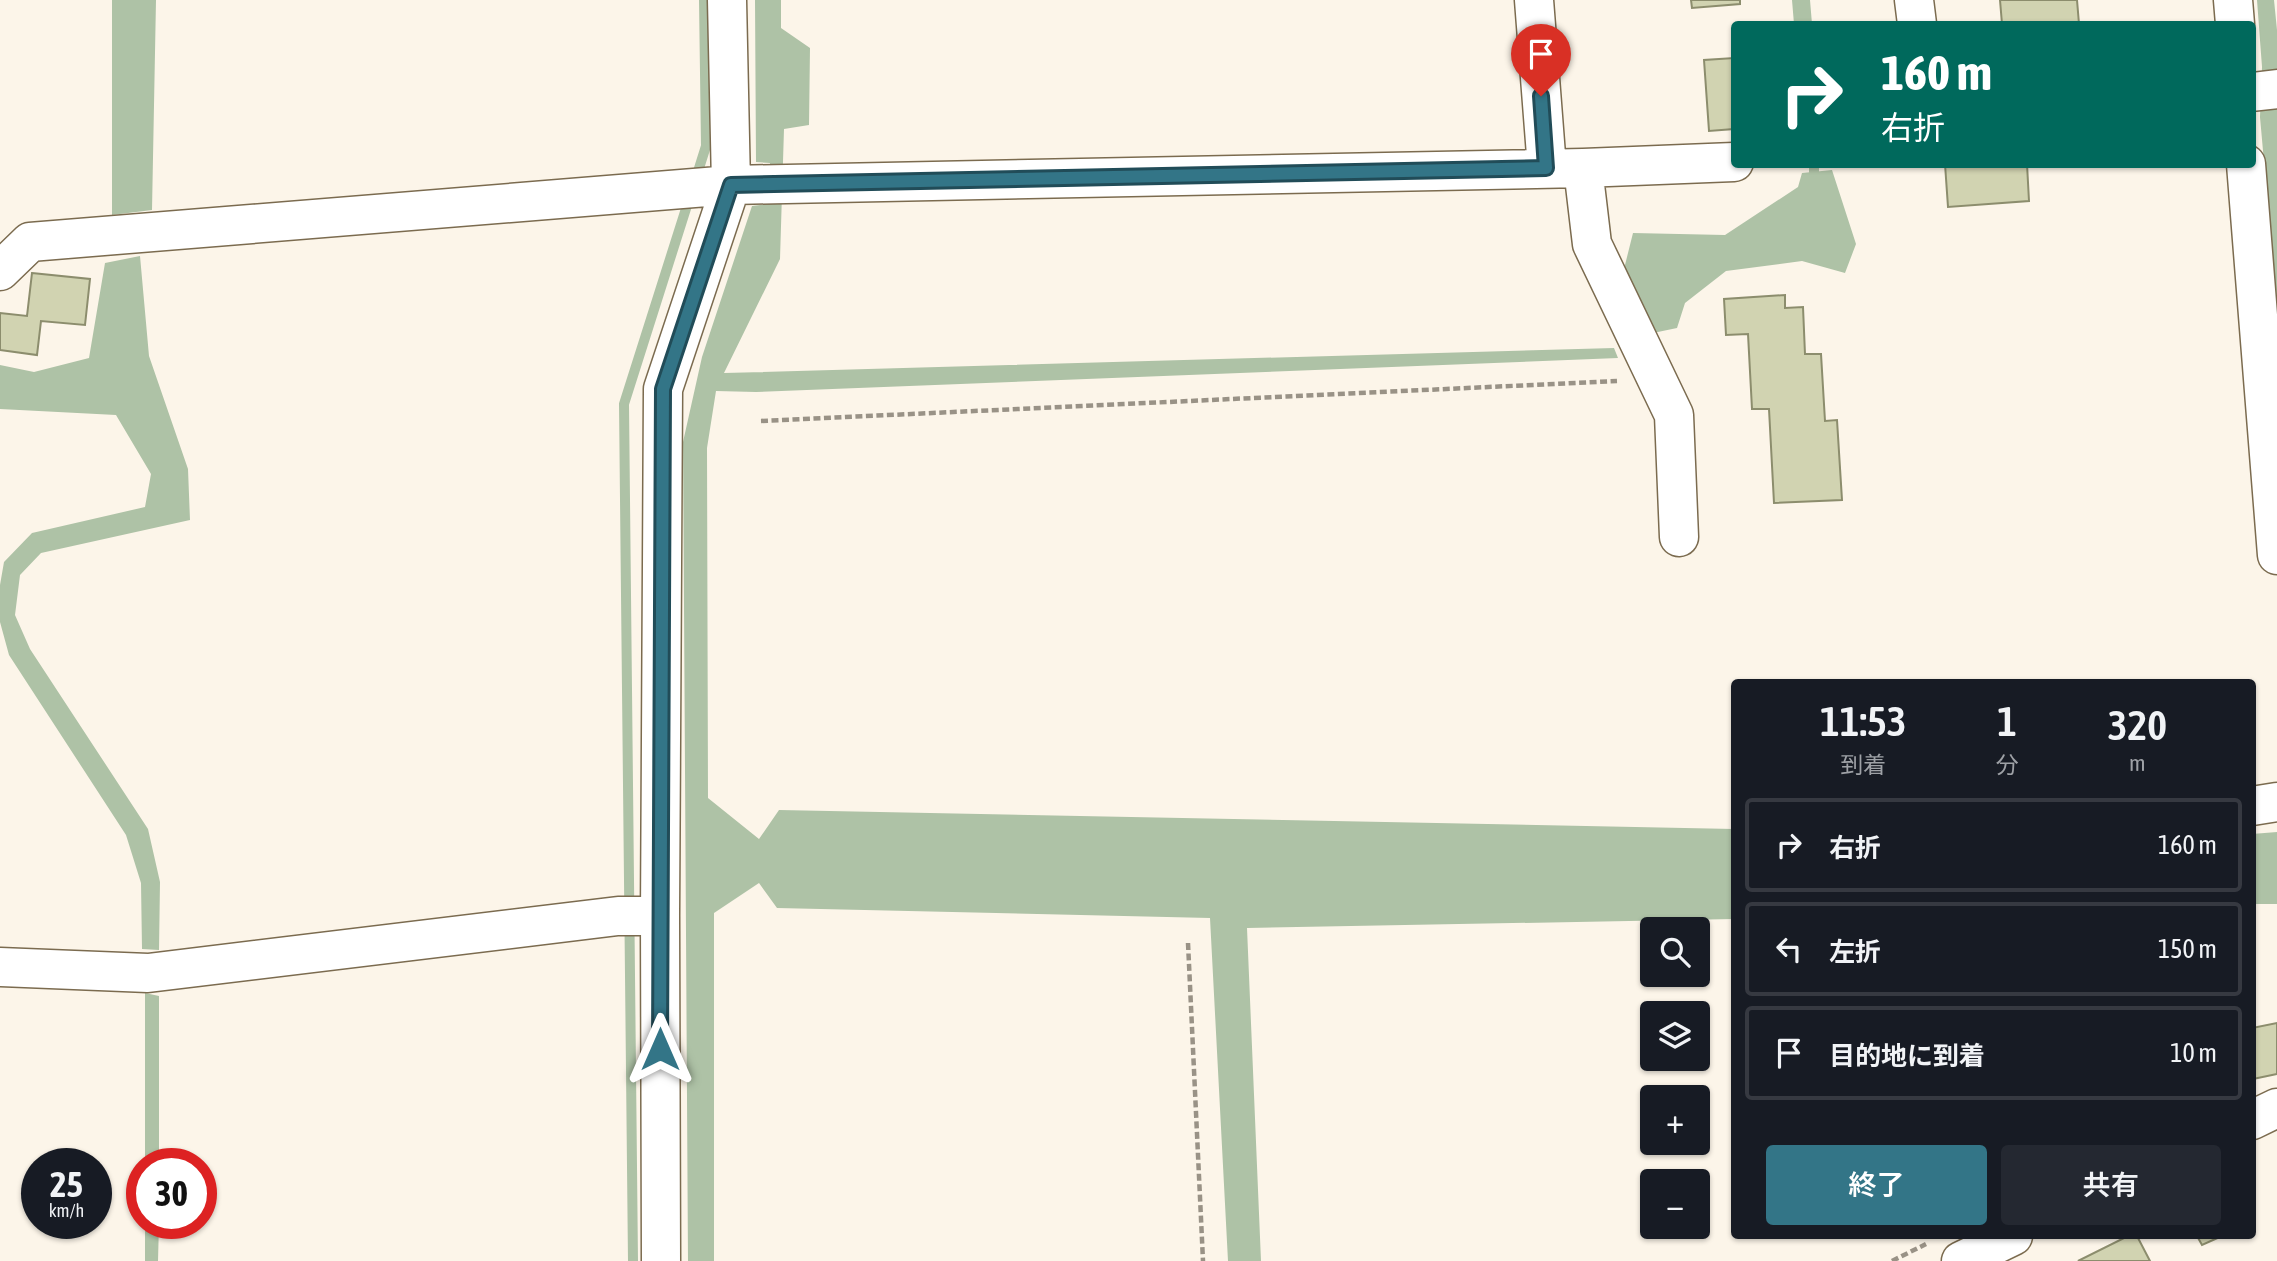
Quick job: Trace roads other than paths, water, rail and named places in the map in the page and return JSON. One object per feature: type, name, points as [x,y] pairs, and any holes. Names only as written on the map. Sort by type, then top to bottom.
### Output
[{"type":"street","points":[[661,1261],[640,916],[663,389],[719,186],[727,0]]},
{"type":"street","points":[[1534,0],[1565,168],[1592,244],[1674,415],[1679,537]]},
{"type":"street","points":[[1914,0],[1917,21]]},
{"type":"street","points":[[2233,0],[2235,21]]},
{"type":"street","points":[[2256,92],[2277,89]]},
{"type":"street","points":[[0,271],[30,242],[719,186],[1731,162]]},
{"type":"street","points":[[2246,168],[2277,555]]},
{"type":"street","points":[[2256,805],[2277,802]]},
{"type":"street","points":[[0,967],[148,972],[640,916]]},
{"type":"street","points":[[2256,1118],[2277,1108]]},
{"type":"street","points":[[1947,1251],[2000,1239]]},
{"type":"waterway","points":[[695,181],[706,146],[704,0]]},
{"type":"waterway","points":[[633,1261],[624,404],[690,196]]}]
